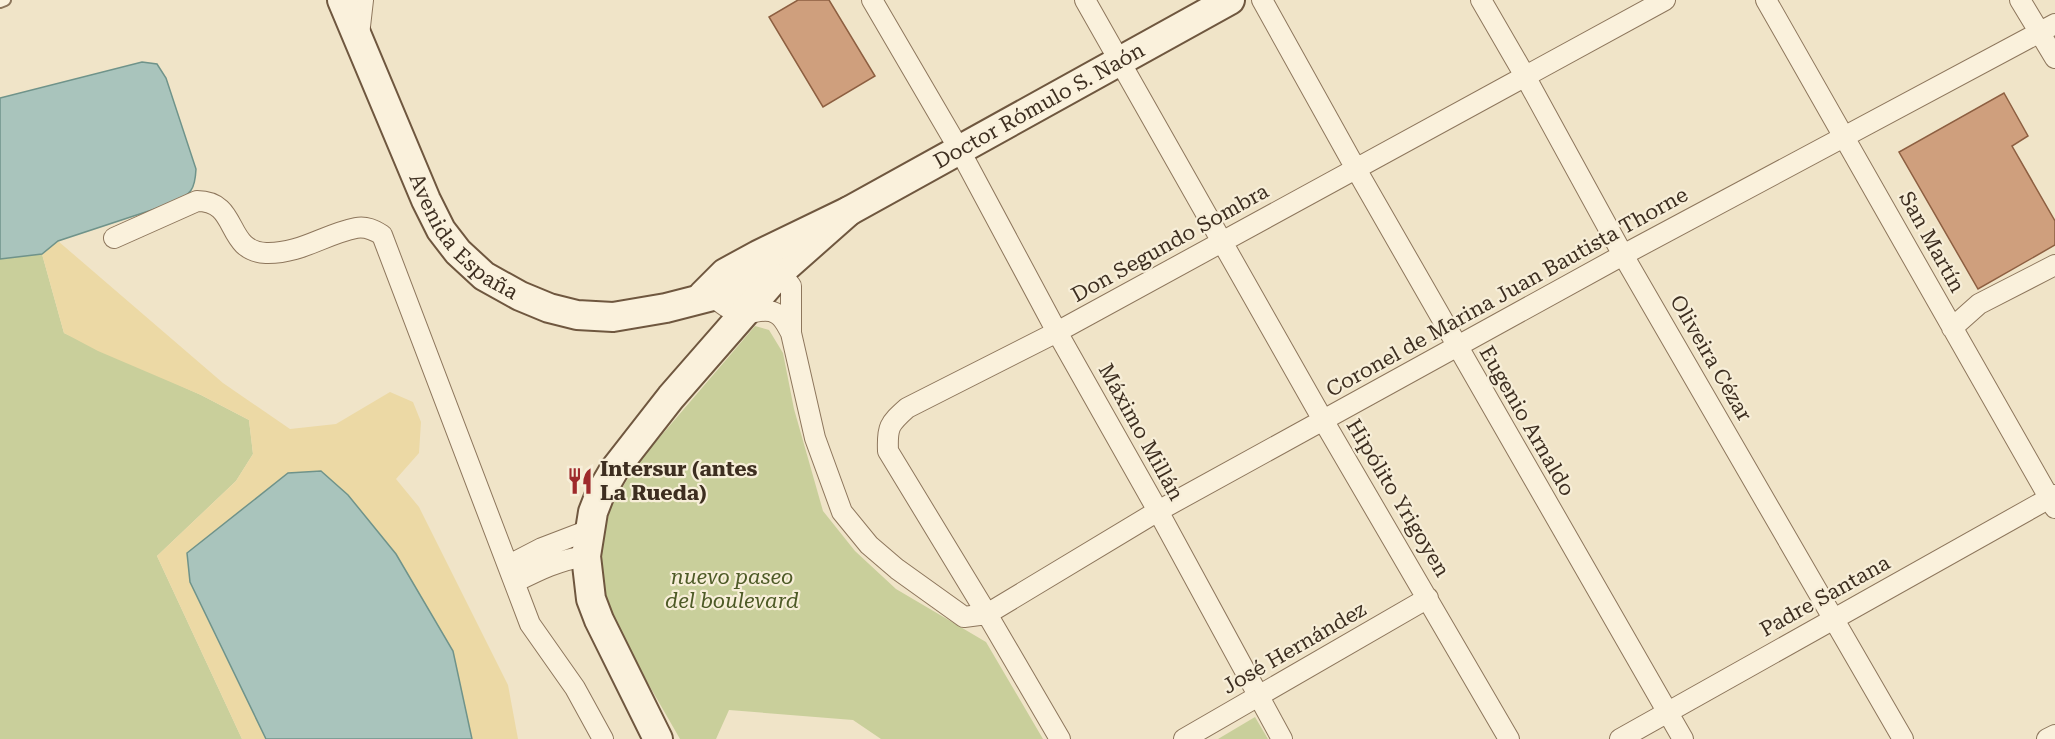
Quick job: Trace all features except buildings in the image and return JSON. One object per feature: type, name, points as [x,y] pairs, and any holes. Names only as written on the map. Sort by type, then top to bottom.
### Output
[{"type":"main road","name":"Avenida España","points":[[342,0],[426,200],[441,230],[458,252],[484,276],[520,296],[549,308],[577,315],[613,317],[710,298]]},
{"type":"main road","name":"Doctor Rómulo S. Naón","points":[[710,298],[758,255],[849,212],[959,148],[1230,0]]},
{"type":"main road","name":"Doctor Rómulo S. Naón","points":[[710,298],[740,289],[780,272],[849,212]]},
{"type":"main road","points":[[658,739],[598,620],[588,582],[587,543],[600,494],[614,470],[671,397],[780,272]]},
{"type":"main road","points":[[671,397],[703,341],[710,298]]},
{"type":"street","points":[[358,37],[363,0]]},
{"type":"street","name":"Máximo Millán","points":[[872,0],[959,148],[1057,332],[1282,739]]},
{"type":"street","name":"Hipólito Yrigoyen","points":[[1085,0],[1323,420],[1509,739]]},
{"type":"street","name":"Eugenio Arnaldo","points":[[1262,0],[1457,347],[1683,739]]},
{"type":"street","name":"Oliveira Cézar","points":[[1481,0],[1526,76],[1623,255],[1903,739]]},
{"type":"street","name":"Don Segundo Sombra","points":[[1060,739],[888,451],[888,431],[895,419],[907,408],[1057,332],[1665,0]]},
{"type":"street","name":"San Martín","points":[[1767,0],[1952,328],[2053,500]]},
{"type":"street","points":[[2020,0],[2047,28],[2055,58]]},
{"type":"street","name":"Coronel de Marina Juan Bautista Thorne","points":[[987,614],[1158,511],[1623,255],[2047,28]]},
{"type":"street","points":[[114,238],[198,201],[209,201],[219,205],[235,233],[245,246],[255,252],[282,252],[304,247],[357,227],[371,228],[382,235],[530,624],[576,688],[603,739]]},
{"type":"street","points":[[758,255],[780,272],[792,286],[791,333],[815,438],[842,512],[869,545],[897,569],[964,617],[987,614]]},
{"type":"street","points":[[1952,328],[1979,304],[2055,265]]},
{"type":"street","points":[[710,298],[735,311],[776,312],[783,318],[791,333]]},
{"type":"street","name":"Padre Santana","points":[[1620,739],[1834,618],[2053,500]]},
{"type":"street","points":[[512,574],[542,548],[587,543]]},
{"type":"street","name":"José Hernández","points":[[1184,739],[1428,598]]},
{"type":"street","points":[[2047,739],[2055,735]]},
{"type":"lane","points":[[0,2],[5,0]]},
{"type":"green space","points":[[42,254],[64,333],[201,395],[249,420],[253,454],[236,481],[157,556],[242,739],[0,739],[0,259]]},
{"type":"green space","name":"nuevo paseo del boulevard","points":[[755,326],[769,330],[783,353],[794,409],[823,511],[855,551],[896,589],[986,642],[1043,739],[881,739],[853,720],[729,710],[716,739],[680,739],[603,605],[597,530],[636,465]]},
{"type":"green space","points":[[1255,717],[1268,739],[1218,739]]},
{"type":"sand","points":[[58,241],[223,383],[290,429],[336,424],[390,392],[413,402],[421,422],[419,453],[396,479],[419,507],[508,685],[518,739],[472,739],[453,651],[396,554],[288,473],[187,553],[214,633],[266,739],[242,739],[157,556],[236,481],[253,454],[249,420],[201,395],[98,351],[64,333],[42,254]]},
{"type":"water","points":[[142,62],[157,64],[166,78],[196,169],[195,182],[191,191],[173,203],[58,241],[42,254],[0,259],[0,98]]},
{"type":"water","points":[[321,471],[348,495],[396,554],[453,651],[472,739],[266,739],[190,582],[187,553],[288,473]]},
{"type":"place","name":"Intersur (antes La Rueda)","points":[[580,481]]}]
